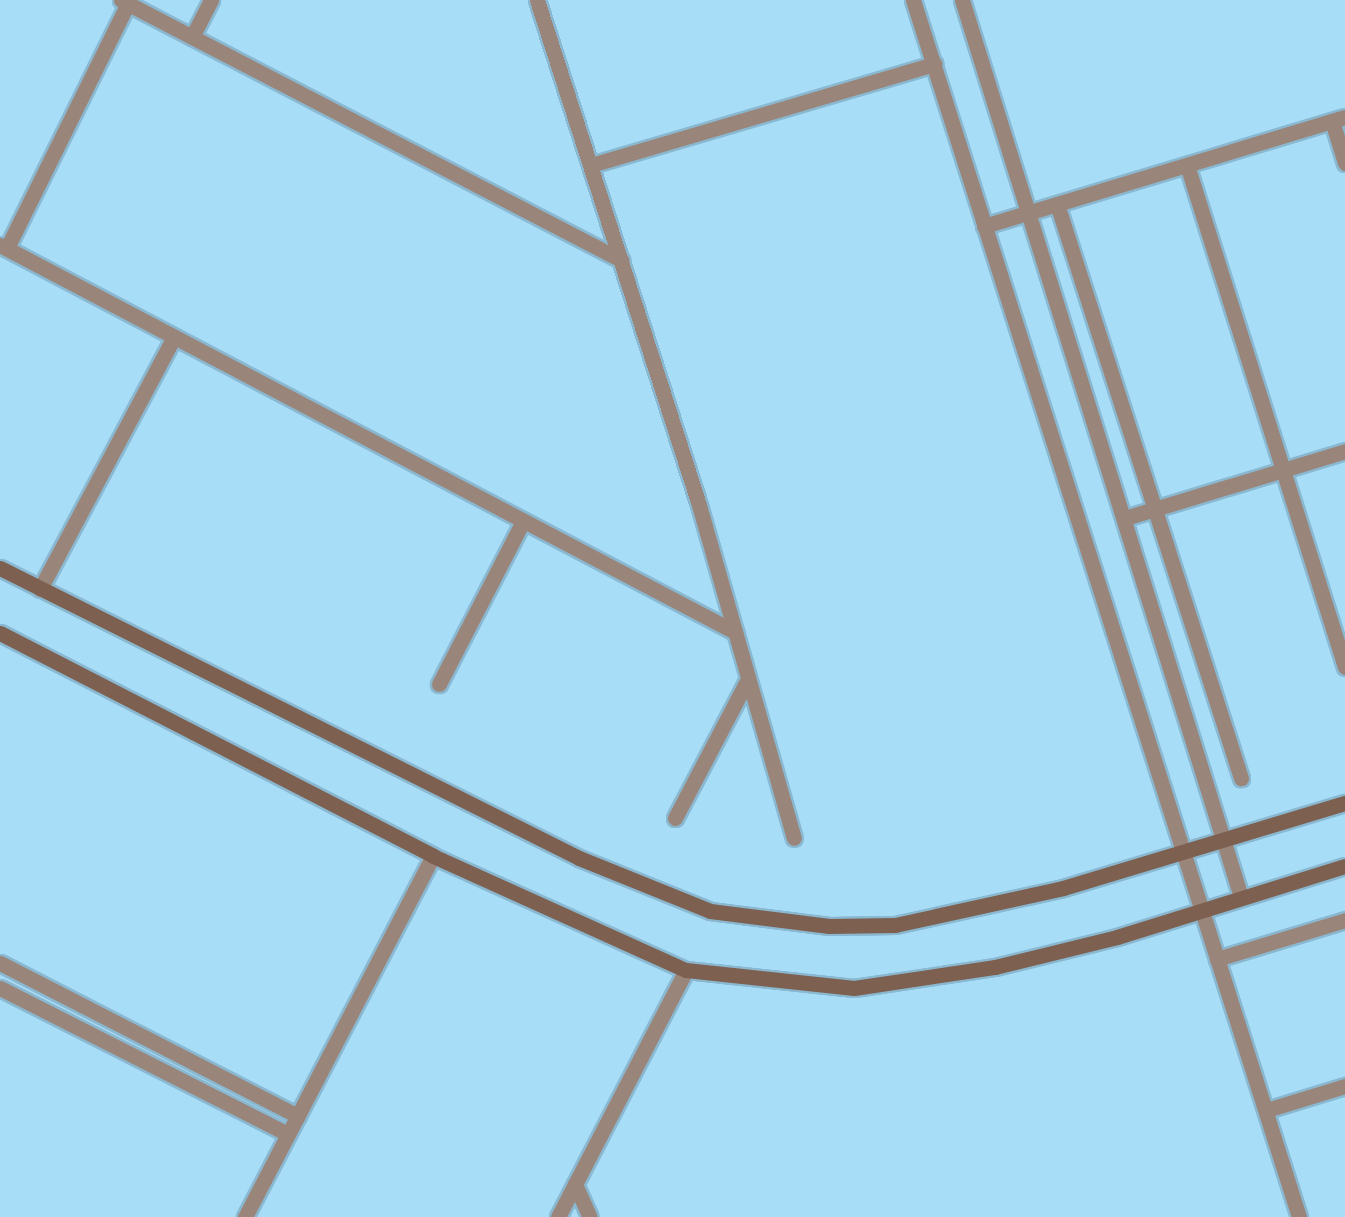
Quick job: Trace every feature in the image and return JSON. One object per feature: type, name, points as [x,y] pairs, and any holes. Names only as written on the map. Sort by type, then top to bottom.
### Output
[{"type":"street","points":[[192,37],[211,0]]},
{"type":"street","points":[[537,0],[621,260],[735,632],[794,838]]},
{"type":"street","points":[[912,0],[1267,1110],[1299,1217]]},
{"type":"street","points":[[962,0],[1030,212],[1241,897]]},
{"type":"street","points":[[621,260],[125,2],[3,247],[735,632]]},
{"type":"street","points":[[591,165],[934,64]]},
{"type":"street","points":[[984,226],[1338,119],[1345,163]]},
{"type":"street","points":[[1187,165],[1345,667]]},
{"type":"street","points":[[1057,204],[1240,778]]},
{"type":"street","points":[[40,589],[174,337]]},
{"type":"street","points":[[1125,518],[1345,452]]},
{"type":"street","points":[[439,684],[523,521]]},
{"type":"street","points":[[0,568],[579,858],[710,911],[829,926],[895,925],[1010,901],[1184,852],[1345,803]]},
{"type":"street","points":[[0,633],[433,856],[686,969],[854,988],[996,967],[1345,866]]},
{"type":"street","points":[[675,818],[748,679]]},
{"type":"street","points":[[245,1217],[433,856]]},
{"type":"street","points":[[1217,959],[1345,920]]},
{"type":"street","points":[[0,963],[298,1116]]},
{"type":"street","points":[[558,1217],[686,969]]},
{"type":"street","points":[[0,988],[288,1134]]},
{"type":"street","points":[[1267,1110],[1345,1086]]},
{"type":"street","points":[[575,1184],[590,1217]]}]
